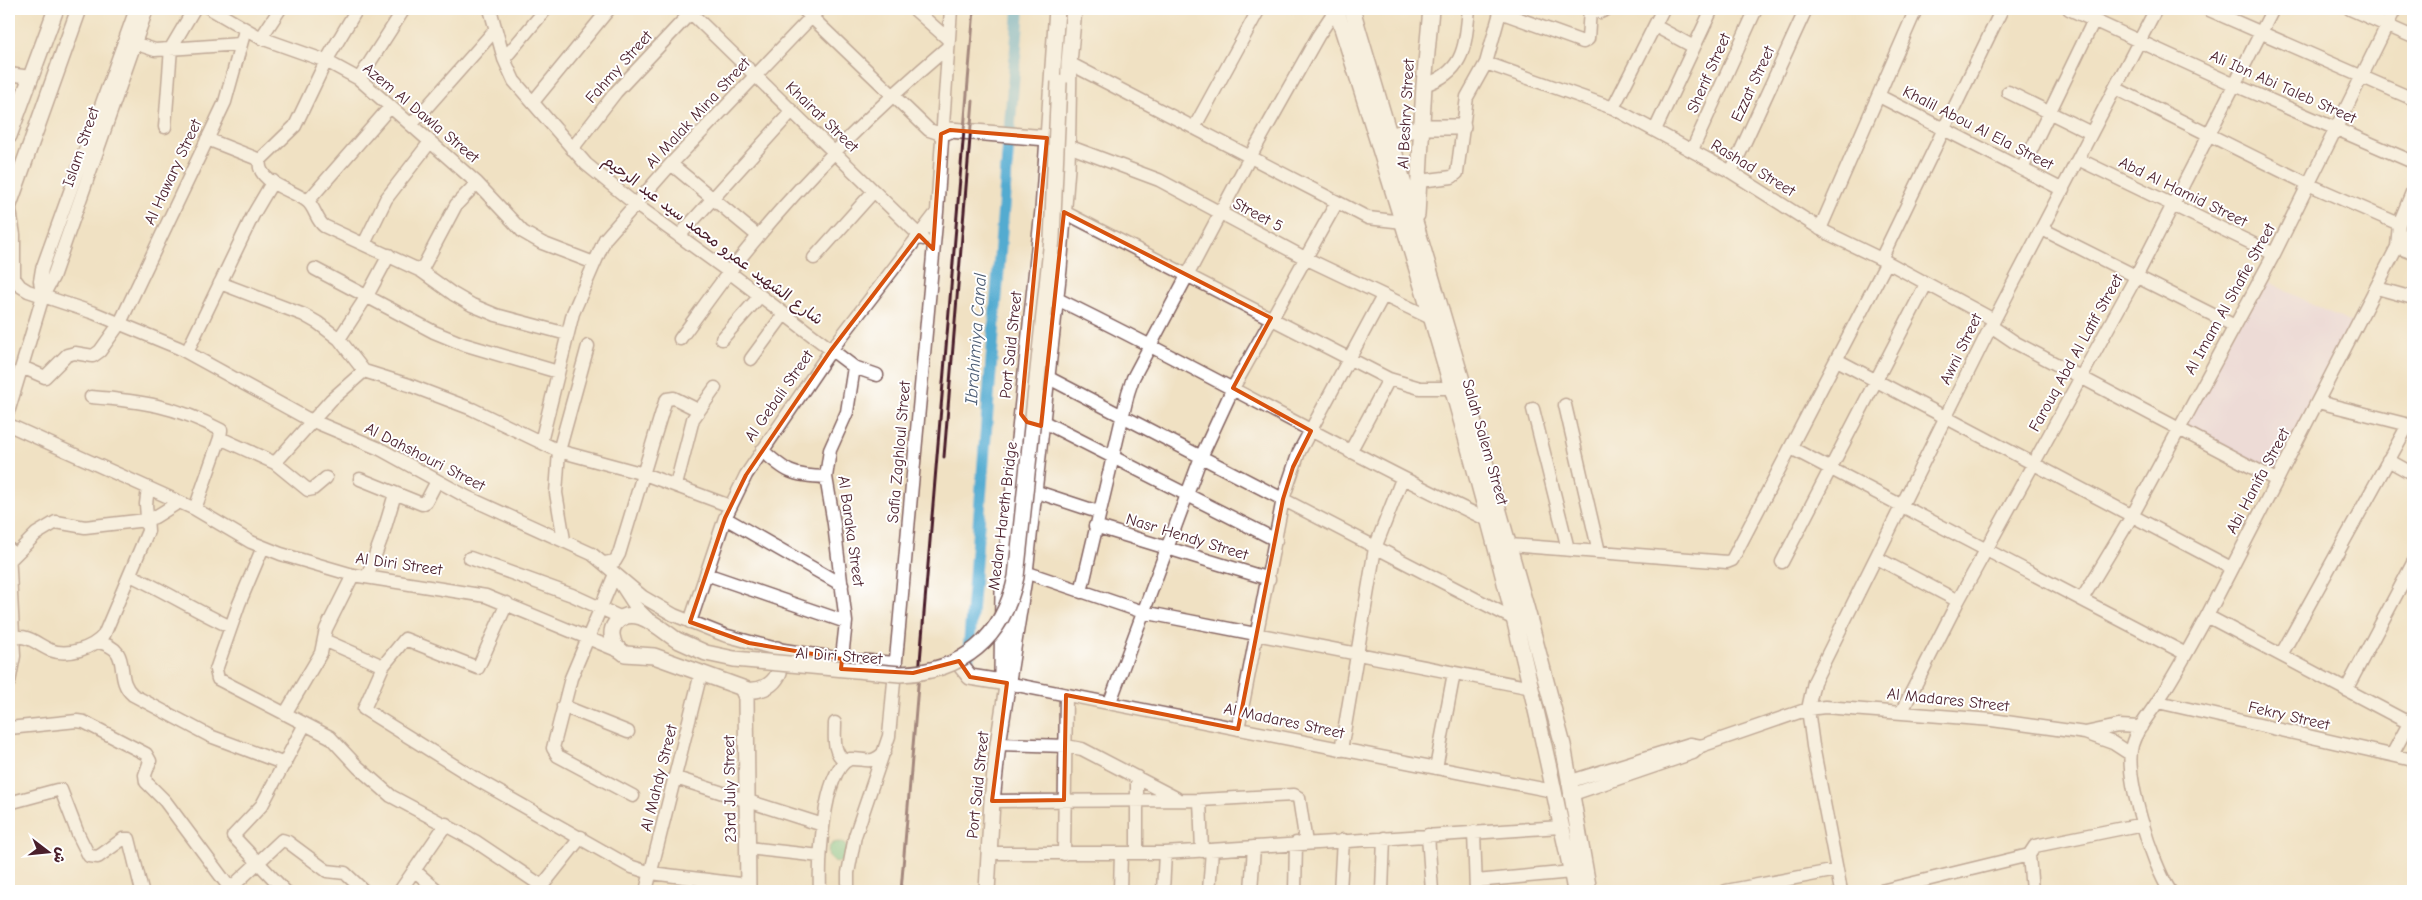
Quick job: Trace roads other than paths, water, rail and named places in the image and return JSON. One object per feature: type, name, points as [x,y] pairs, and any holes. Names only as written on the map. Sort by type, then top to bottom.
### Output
[{"type":"main road","points":[[10,131],[56,9]]},
{"type":"main road","points":[[9,205],[79,9]]},
{"type":"main road","name":"Port Said Street","points":[[987,891],[992,801],[998,744],[1002,672],[1002,624],[1021,414],[1038,257],[1053,37],[1057,9]]},
{"type":"main road","name":"Port Said Street","points":[[1000,682],[1025,572],[1056,298],[1064,212],[1068,146],[1069,63],[1074,9]]},
{"type":"main road","name":"Salah Salem Street","points":[[1336,9],[1409,221],[1510,545],[1558,727],[1589,891]]},
{"type":"main road","name":"Salah Salem Street","points":[[1352,9],[1368,68],[1390,136],[1431,318],[1490,520],[1532,688],[1575,891]]},
{"type":"main road","name":"Al Beshry Street","points":[[1409,221],[1420,181],[1421,127],[1431,9]]},
{"type":"main road","name":"Medan Hareth Bridge","points":[[648,619],[677,640],[701,651],[734,659],[900,674],[926,672],[951,664],[974,651],[993,632],[1008,606],[1016,577],[1052,239],[1060,82],[1058,59],[1053,37]]},
{"type":"main road","points":[[1390,136],[1421,127],[1463,127]]},
{"type":"main road","points":[[942,134],[950,130],[1047,138]]},
{"type":"main road","points":[[1021,414],[1027,422],[1032,424],[1042,420]]},
{"type":"main road","points":[[619,651],[612,638],[612,630],[616,623],[622,618],[631,616],[648,619]]},
{"type":"main road","points":[[777,649],[781,661],[780,669]]},
{"type":"main road","name":"Al Diri Street","points":[[619,651],[625,654],[654,656],[754,691],[767,688],[776,679],[780,669]]},
{"type":"main road","points":[[957,661],[970,676],[1000,682]]},
{"type":"main road","name":"23rd July Street","points":[[742,688],[746,697],[748,888]]},
{"type":"street","name":"Islam Street","points":[[130,42],[136,9]]},
{"type":"street","name":"Islam Street","points":[[9,409],[43,296],[40,281],[42,269],[130,42],[147,9]]},
{"type":"street","points":[[165,127],[171,48],[194,9]]},
{"type":"street","name":"Azem Al Dawla Street","points":[[211,9],[261,38],[326,61],[359,79],[477,183],[523,232],[542,243],[594,263]]},
{"type":"street","points":[[261,38],[280,9]]},
{"type":"street","points":[[358,9],[326,61],[295,126],[260,160],[260,171],[272,181],[308,201],[320,223],[324,226],[421,271],[472,305],[496,315],[567,334]]},
{"type":"street","points":[[359,79],[404,9]]},
{"type":"street","name":"شارع الشهيد عمرو محمد سيد عبد الرحيم","points":[[490,9],[504,59],[514,81],[586,164],[636,204],[854,367],[876,375]]},
{"type":"street","points":[[504,59],[546,9]]},
{"type":"street","points":[[533,102],[609,9]]},
{"type":"street","points":[[680,339],[758,236],[892,95],[949,43],[914,9]]},
{"type":"street","name":"Safia Zaghloul Street","points":[[848,891],[848,873],[855,836],[887,748],[937,212],[951,9]]},
{"type":"street","points":[[1194,128],[1259,9]]},
{"type":"street","points":[[1081,592],[1098,512],[1133,378],[1250,157],[1318,36],[1336,9]]},
{"type":"street","points":[[1424,85],[1441,78],[1456,64],[1466,44],[1469,9]]},
{"type":"street","points":[[1420,181],[1456,175],[1467,97],[1486,63],[1501,10],[1583,42],[1588,39],[1590,9],[1600,12],[1606,9]]},
{"type":"street","points":[[1613,108],[1663,9]]},
{"type":"street","points":[[1655,130],[1712,9]]},
{"type":"street","name":"Sherif Street","points":[[1692,150],[1756,9]]},
{"type":"street","name":"Ezzat Street","points":[[1731,172],[1806,9]]},
{"type":"street","points":[[1820,229],[1916,9]]},
{"type":"street","points":[[1510,545],[1727,562],[1732,560],[1837,360],[1884,261],[1942,128],[2002,9]]},
{"type":"street","name":"Ali Ibn Abi Taleb Street","points":[[2069,9],[2235,85],[2413,162]]},
{"type":"street","name":"Awni Street","points":[[1808,709],[1814,682],[1992,323],[2156,9]]},
{"type":"street","points":[[2207,9],[2413,99]]},
{"type":"street","name":"Farouq Abd Al Latif Street","points":[[1902,711],[1958,601],[2136,277],[2273,9]]},
{"type":"street","points":[[2350,9],[2413,36]]},
{"type":"street","name":"Al Imam Al Shafie Street","points":[[2082,599],[2132,516],[2274,254],[2396,9]]},
{"type":"street","name":"Khairat Street","points":[[691,10],[933,249]]},
{"type":"street","name":"Fahmy Street","points":[[572,149],[616,92],[691,10]]},
{"type":"street","points":[[811,12],[929,130],[942,134]]},
{"type":"street","name":"Al Malak Mina Street","points":[[541,442],[567,334],[580,295],[605,239],[671,164],[811,12]]},
{"type":"street","points":[[2022,169],[2094,20]]},
{"type":"street","points":[[1655,26],[1694,46]]},
{"type":"street","name":"Al Hawary Street","points":[[22,366],[45,377],[67,354],[75,353],[94,356],[100,351],[120,323],[225,102],[245,30]]},
{"type":"street","points":[[411,125],[495,30]]},
{"type":"street","points":[[130,42],[147,49],[240,44]]},
{"type":"street","points":[[1069,63],[1368,218],[1409,221]]},
{"type":"street","name":"Rashad Street","points":[[1486,63],[1613,108],[1655,130],[1731,172],[1820,229],[1884,261],[1992,323],[2000,334],[2276,480]]},
{"type":"street","points":[[9,74],[30,77]]},
{"type":"street","points":[[2115,88],[2310,185],[2398,224]]},
{"type":"street","points":[[2008,92],[2092,133]]},
{"type":"street","name":"Khalil Abou Al Ela Street","points":[[1879,96],[2063,190]]},
{"type":"street","points":[[308,201],[390,107]]},
{"type":"street","points":[[679,236],[792,111]]},
{"type":"street","points":[[207,139],[260,160]]},
{"type":"street","points":[[364,244],[386,200],[430,142]]},
{"type":"street","name":"Street 5","points":[[1068,146],[1144,173],[1306,258],[1431,318]]},
{"type":"street","name":"Abd Al Hamid Street","points":[[2078,159],[2274,254]]},
{"type":"street","points":[[671,164],[758,236]]},
{"type":"street","points":[[187,352],[272,181]]},
{"type":"street","points":[[421,271],[456,205],[477,183]]},
{"type":"street","points":[[2397,247],[2398,224],[2413,190]]},
{"type":"street","points":[[814,258],[874,191]]},
{"type":"street","points":[[1110,702],[1201,457],[1233,388],[1337,202]]},
{"type":"street","name":"Al Dahshouri Street","points":[[9,205],[14,235],[14,278],[23,289],[120,323],[187,352],[312,421],[380,449],[467,497],[564,540],[605,563],[615,574],[658,607],[690,622],[724,635],[777,649],[842,659],[896,663]]},
{"type":"street","name":"Al Gebali Street","points":[[690,622],[725,518],[746,474],[831,350],[937,212]]},
{"type":"street","points":[[1064,212],[1389,379],[1420,388],[1452,388]]},
{"type":"street","points":[[2397,247],[2408,237],[2413,226]]},
{"type":"street","points":[[2042,229],[2234,326]]},
{"type":"street","points":[[2397,247],[2413,253]]},
{"type":"street","name":"Abi Hanifa Street","points":[[2130,754],[2132,744],[2141,727],[2158,702],[2207,616],[2397,247]]},
{"type":"street","points":[[339,339],[367,296],[389,255]]},
{"type":"street","points":[[316,270],[434,332],[463,344],[558,372]]},
{"type":"street","points":[[220,283],[304,315],[318,323],[339,339],[364,371],[409,385],[472,409],[559,451],[644,474],[730,506]]},
{"type":"street","points":[[1782,562],[1926,284]]},
{"type":"street","points":[[2377,288],[2413,298]]},
{"type":"street","points":[[722,339],[760,296]]},
{"type":"street","points":[[1238,728],[1258,635],[1283,499],[1292,467],[1383,296]]},
{"type":"street","points":[[1056,298],[1151,344],[1402,479],[1490,520]]},
{"type":"street","points":[[751,359],[784,314]]},
{"type":"street","points":[[564,540],[556,493],[559,451],[588,346]]},
{"type":"street","points":[[1837,360],[2231,568]]},
{"type":"street","name":"Al Baraka Street","points":[[841,673],[846,622],[826,477],[830,450],[847,412],[854,367]]},
{"type":"street","points":[[275,463],[312,421],[364,371]]},
{"type":"street","points":[[1047,377],[1375,548],[1514,618]]},
{"type":"street","points":[[1350,452],[1389,379]]},
{"type":"street","points":[[676,485],[689,430],[698,410],[715,388]]},
{"type":"street","points":[[91,397],[142,401],[191,415],[221,430],[220,438],[195,509]]},
{"type":"street","points":[[605,563],[615,561],[619,554],[667,399],[674,398],[698,410]]},
{"type":"street","points":[[2281,655],[2388,460],[2410,425],[2318,402]]},
{"type":"street","points":[[1565,404],[1599,552]]},
{"type":"street","points":[[1533,409],[1568,549]]},
{"type":"street","points":[[1042,420],[1112,458],[1276,540]]},
{"type":"street","name":"Al Diri Street","points":[[9,425],[195,509],[263,547],[353,575],[468,592],[507,602],[619,651]]},
{"type":"street","points":[[220,438],[275,463],[308,490],[313,489],[326,478]]},
{"type":"street","points":[[1791,448],[2186,654]]},
{"type":"street","points":[[762,450],[783,469],[797,475],[826,477]]},
{"type":"street","points":[[2388,460],[2413,474]]},
{"type":"street","points":[[360,479],[422,504],[426,502],[437,481]]},
{"type":"street","points":[[1341,750],[1355,654],[1375,548],[1402,479]]},
{"type":"street","points":[[13,638],[26,637],[49,649],[58,651],[83,649],[98,642],[104,635],[148,531],[146,504],[148,488]]},
{"type":"street","points":[[1034,491],[1098,512]]},
{"type":"street","points":[[367,577],[381,542],[395,494]]},
{"type":"street","points":[[9,682],[14,656],[9,556],[36,534],[56,522],[85,527],[148,519],[164,513],[179,502]]},
{"type":"street","points":[[725,518],[842,585]]},
{"type":"street","name":"Nasr Hendy Street","points":[[1095,526],[1269,579]]},
{"type":"street","points":[[263,547],[216,670],[218,678],[330,737],[358,767],[391,796],[446,824],[540,888],[581,837]]},
{"type":"street","points":[[470,558],[600,607],[622,618]]},
{"type":"street","points":[[1877,558],[1958,601]]},
{"type":"street","points":[[2346,690],[2413,563]]},
{"type":"street","points":[[1025,572],[1143,612],[1532,688]]},
{"type":"street","points":[[615,574],[571,678],[553,748],[554,753],[633,796]]},
{"type":"street","name":"Medan Hareth Bridge","points":[[615,574],[635,606],[648,619]]},
{"type":"street","points":[[706,574],[846,622]]},
{"type":"street","points":[[130,575],[172,594],[196,611],[231,627]]},
{"type":"street","points":[[285,714],[321,653],[326,629],[353,575]]},
{"type":"street","points":[[507,602],[478,668],[405,639],[383,666],[364,706],[365,710],[476,779],[629,866],[651,873],[748,888]]},
{"type":"street","points":[[2207,616],[2346,690],[2411,719],[2392,756]]},
{"type":"street","points":[[324,640],[383,666]]},
{"type":"street","points":[[98,642],[111,644],[120,654],[126,685],[133,695],[210,736],[284,764]]},
{"type":"street","name":"Al Diri Street","points":[[780,669],[895,677]]},
{"type":"street","name":"Al Mahdy Street","points":[[646,891],[701,673]]},
{"type":"street","points":[[1436,768],[1454,673]]},
{"type":"street","name":"Al Madares Street","points":[[1000,682],[1110,702],[1341,750],[1554,791]]},
{"type":"street","points":[[1064,854],[1066,695]]},
{"type":"street","name":"Fekry Street","points":[[2158,702],[2413,760]]},
{"type":"street","points":[[563,706],[628,732]]},
{"type":"street","name":"Al Madares Street","points":[[1569,788],[1693,753],[1701,746],[1808,709],[1833,706],[1992,720],[2085,733],[2109,741],[2130,754]]},
{"type":"street","points":[[1808,709],[1813,746],[1841,891]]},
{"type":"street","points":[[9,728],[77,721],[93,726],[146,754],[150,761],[145,775],[146,782],[165,801],[232,891]]},
{"type":"street","points":[[835,723],[835,748],[845,761]]},
{"type":"street","points":[[285,891],[234,839],[233,834],[262,805],[305,724]]},
{"type":"street","name":"Al Madares Street","points":[[2085,733],[2118,726],[2141,727]]},
{"type":"street","points":[[998,744],[1066,746],[1090,752],[1178,800]]},
{"type":"street","points":[[820,891],[820,856],[823,825],[839,766],[845,761],[855,758],[870,761],[880,757],[887,748]]},
{"type":"street","points":[[2130,754],[2131,772],[2150,852],[2161,878],[2170,891]]},
{"type":"street","points":[[1137,777],[1138,853]]},
{"type":"street","points":[[676,778],[823,825]]},
{"type":"street","points":[[9,803],[61,790],[78,834],[89,856],[98,858],[123,839],[129,839],[142,891]]},
{"type":"street","points":[[992,801],[1200,800],[1296,796],[1299,798],[1301,843],[1296,891]]},
{"type":"street","points":[[1200,800],[1207,851],[1209,891]]},
{"type":"street","points":[[400,891],[446,824]]},
{"type":"street","points":[[2032,891],[2029,855],[2035,846],[2143,824]]},
{"type":"street","points":[[989,853],[1165,853],[1561,827]]},
{"type":"street","points":[[1474,832],[1476,886],[1572,872]]},
{"type":"street","points":[[1428,835],[1432,891]]},
{"type":"street","points":[[1382,891],[1384,838]]},
{"type":"street","points":[[238,891],[234,885],[277,842],[285,840],[327,871],[346,874],[364,891]]},
{"type":"street","points":[[1340,891],[1343,840]]},
{"type":"street","points":[[1251,891],[1254,847]]},
{"type":"street","points":[[748,848],[820,856]]},
{"type":"street","points":[[1120,891],[1121,853]]},
{"type":"street","points":[[1163,891],[1165,853]]},
{"type":"street","points":[[1881,891],[2029,855]]},
{"type":"street","points":[[414,870],[438,891]]},
{"type":"street","points":[[1726,891],[1837,870]]},
{"type":"waterway","name":"Ibrahimiya Canal","points":[[968,659],[1019,9]]},
{"type":"railway","points":[[901,891],[974,9]]},
{"type":"railway","points":[[944,457],[973,101]]}]
